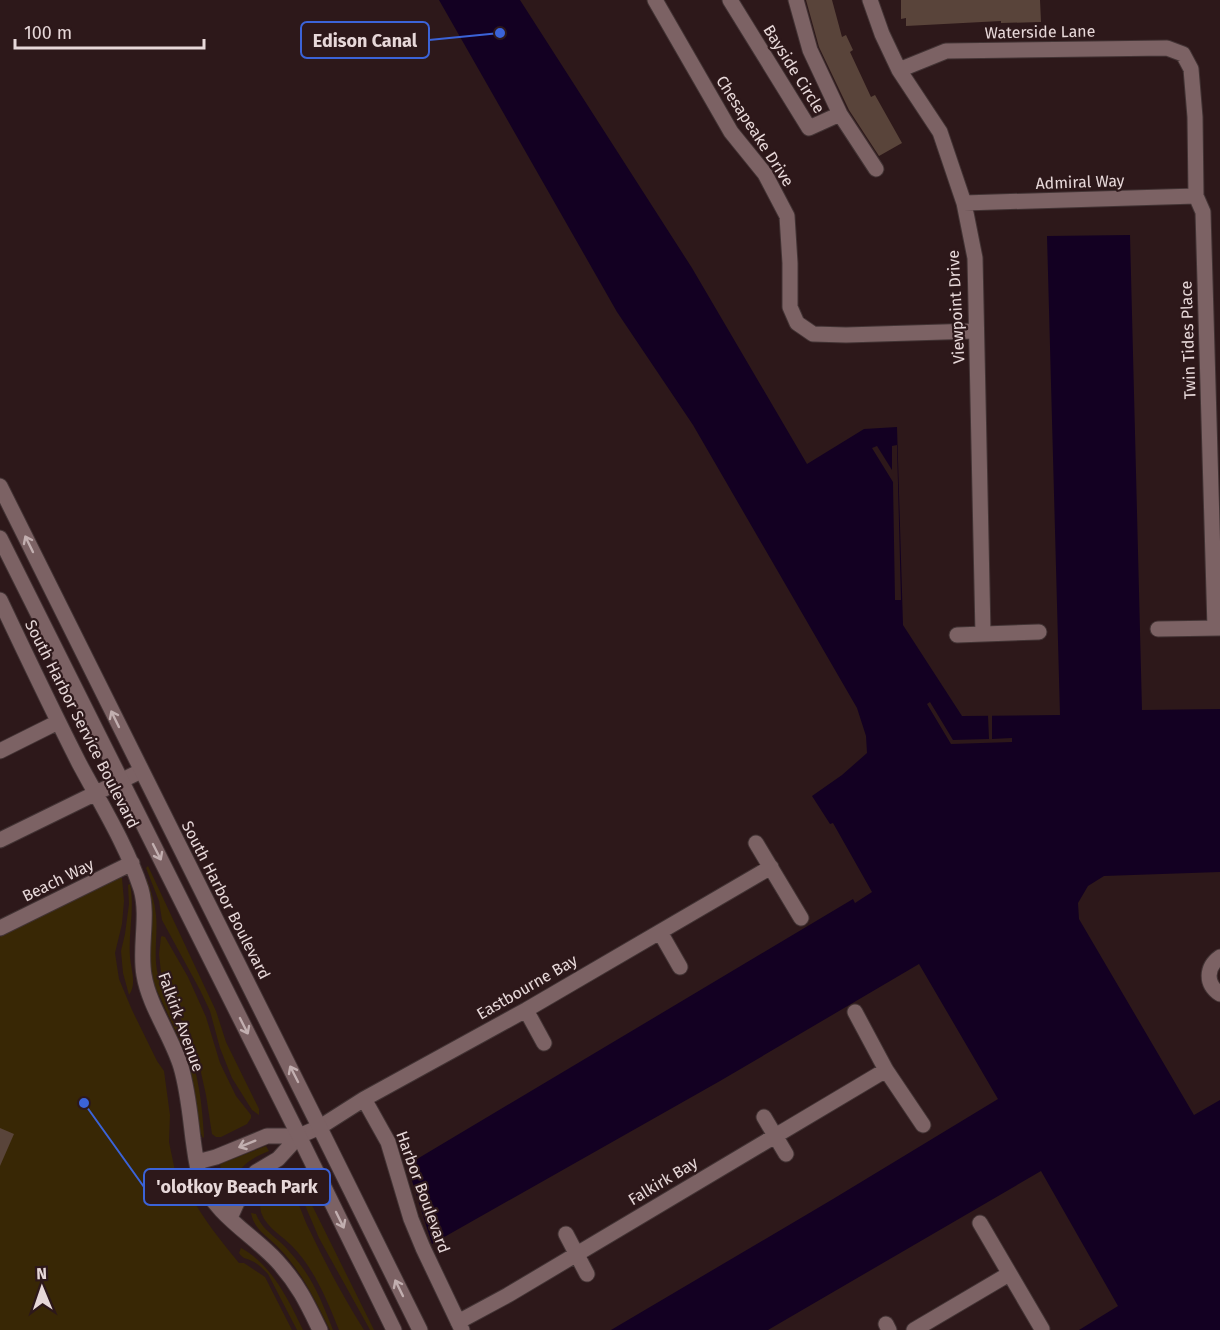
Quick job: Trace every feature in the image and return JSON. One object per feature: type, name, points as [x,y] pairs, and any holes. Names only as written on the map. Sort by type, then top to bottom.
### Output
[{"type":"street","name":"Chesapeake Drive","points":[[655,0],[731,132],[765,174],[787,216],[790,307],[797,323],[813,334],[976,331]]},
{"type":"street","name":"Bayside Circle","points":[[730,0],[809,128],[840,114]]},
{"type":"street","name":"Bayside Circle","points":[[796,0],[810,50],[840,114],[876,169]]},
{"type":"street","name":"Viewpoint Drive","points":[[870,0],[882,34],[899,70],[940,132],[964,203],[975,258],[983,634]]},
{"type":"street","name":"Waterside Lane","points":[[899,70],[946,51],[1167,48],[1183,54]]},
{"type":"street","name":"Twin Tides Place","points":[[1158,629],[1217,628],[1203,212],[1196,196],[1195,117],[1191,69],[1183,54]]},
{"type":"street","name":"Admiral Way","points":[[964,203],[1196,196]]},
{"type":"street","name":"South Harbor Boulevard","points":[[0,486],[420,1330]]},
{"type":"street","points":[[0,538],[394,1330]]},
{"type":"street","name":"South Harbor Service Boulevard","points":[[0,602],[58,722],[132,864]]},
{"type":"street","points":[[957,635],[1039,632]]},
{"type":"street","points":[[0,751],[58,722]]},
{"type":"street","points":[[0,840],[141,771]]},
{"type":"street","points":[[756,843],[801,918]]},
{"type":"street","name":"Beach Way","points":[[0,928],[132,864]]},
{"type":"street","name":"Falkirk Avenue","points":[[132,864],[142,893],[144,977],[181,1066],[202,1180],[212,1198],[230,1218],[291,1277],[303,1293],[320,1330]]},
{"type":"street","name":"Eastbourne Bay","points":[[197,1162],[267,1136],[299,1136],[320,1127],[771,867]]},
{"type":"street","points":[[660,932],[680,967]]},
{"type":"street","points":[[1220,957],[1210,967],[1208,974],[1212,986],[1220,994]]},
{"type":"street","points":[[526,1010],[544,1043]]},
{"type":"street","points":[[855,1012],[886,1070],[924,1125]]},
{"type":"street","name":"Falkirk Bay","points":[[460,1326],[577,1253],[886,1070]]},
{"type":"street","name":"Harbor Boulevard","points":[[364,1100],[388,1142],[411,1219],[460,1326]]},
{"type":"street","points":[[764,1117],[786,1154]]},
{"type":"street","name":"Eastbourne Bay","points":[[230,1218],[240,1196],[256,1172],[278,1159],[299,1136]]},
{"type":"street","points":[[980,1223],[1042,1329]]},
{"type":"street","points":[[566,1234],[588,1274]]},
{"type":"street","points":[[914,1330],[1009,1274]]},
{"type":"shaded area","points":[[439,0],[520,0],[692,268],[807,464],[864,429],[897,427],[903,625],[962,716],[1060,715],[1047,236],[1130,235],[1142,710],[1220,709],[1220,872],[1104,876],[1088,886],[1078,903],[1079,919],[1194,1115],[1220,1100],[1220,1330],[1079,1330],[1118,1306],[1041,1171],[768,1330],[611,1330],[998,1099],[919,964],[720,1081],[432,1244],[407,1165],[853,899],[855,903],[872,892],[833,823],[830,824],[812,796],[842,775],[867,753],[866,736],[857,708],[693,425],[617,312]]},
{"type":"shaded area","points":[[148,866],[216,1011],[226,1042],[259,1109],[259,1115],[252,1110],[232,1078],[220,1048],[210,1011],[162,920],[159,901],[146,868]]},
{"type":"shaded area","points":[[119,877],[122,878],[124,901],[122,924],[115,953],[119,979],[132,1010],[164,1071],[170,1115],[169,1142],[175,1171],[182,1178],[206,1221],[239,1263],[244,1263],[265,1277],[292,1330],[0,1330],[0,937]]},
{"type":"shaded area","points":[[144,878],[147,879],[155,910],[158,975],[163,993],[194,1066],[201,1101],[203,1138],[200,1132],[190,1067],[153,982]]},
{"type":"shaded area","points":[[130,884],[132,903],[130,957],[133,982],[129,995],[123,973],[121,951],[129,904],[128,885]]},
{"type":"shaded area","points":[[162,936],[165,937],[188,977],[206,1017],[220,1063],[236,1096],[251,1115],[247,1124],[221,1137],[212,1134],[200,1068],[189,1035],[161,972],[159,954]]},
{"type":"shaded area","points":[[266,1146],[269,1151],[255,1157],[245,1165],[230,1188],[220,1164]]},
{"type":"shaded area","points":[[289,1176],[302,1185],[374,1330],[370,1330],[319,1238],[299,1191]]},
{"type":"shaded area","points":[[279,1182],[287,1185],[294,1194],[322,1256],[364,1330],[339,1330],[325,1296],[307,1264],[264,1218],[260,1206],[261,1198]]},
{"type":"shaded area","points":[[251,1213],[256,1214],[263,1226],[305,1271],[319,1295],[333,1330],[330,1330],[307,1286],[286,1255],[258,1228]]},
{"type":"shaded area","points":[[241,1248],[252,1255],[270,1273],[285,1295],[303,1330],[297,1330],[268,1274],[257,1264],[242,1256],[239,1253]]},
{"type":"pier","points":[[897,445],[901,600],[895,600],[893,482],[872,448],[877,446],[892,470],[892,446]]},
{"type":"pier","points":[[930,702],[953,740],[989,739],[988,715],[992,715],[992,739],[1012,738],[1012,742],[951,744],[927,704]]},
{"type":"building","points":[[806,0],[832,0],[842,37],[846,35],[853,50],[850,52],[871,97],[875,95],[902,143],[879,156],[849,110],[819,47]]},
{"type":"building","points":[[901,0],[1040,0],[1041,22],[1001,23],[1001,21],[906,26],[906,18],[901,19]]},
{"type":"building","points":[[0,1128],[14,1134],[0,1166]]},
{"type":"place","name":"Edison Canal","points":[[500,33]]},
{"type":"place","name":"'olołkoy Beach Park","points":[[84,1103]]}]
